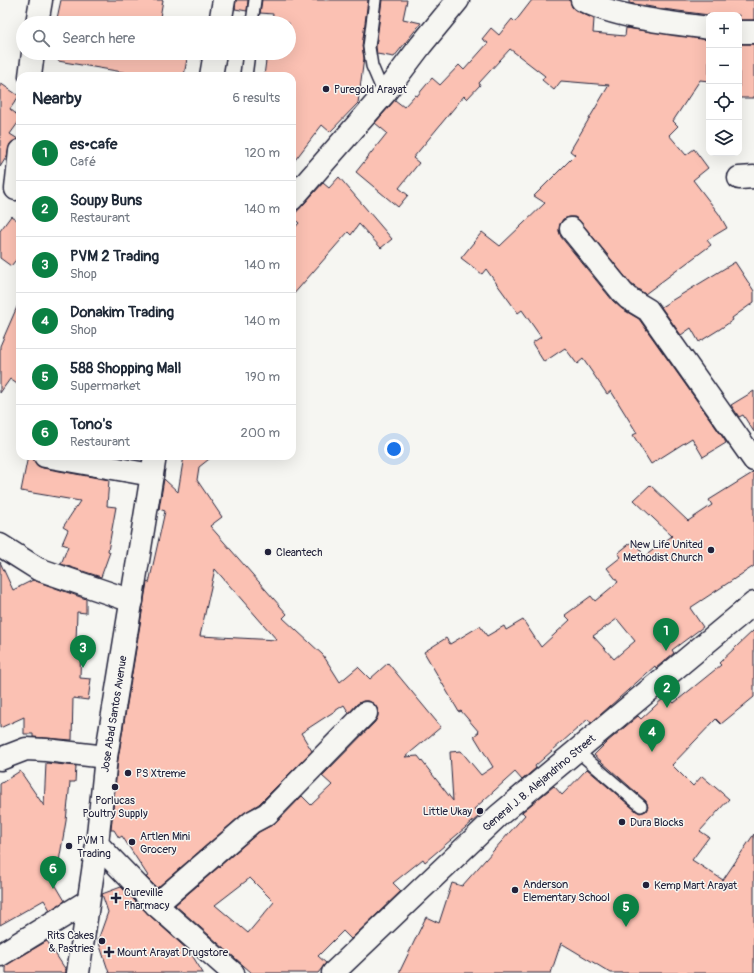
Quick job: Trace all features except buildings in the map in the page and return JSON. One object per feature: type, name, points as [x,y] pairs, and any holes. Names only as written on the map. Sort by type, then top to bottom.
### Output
[{"type":"main road","points":[[38,16],[41,0]]},
{"type":"main road","points":[[221,16],[224,0]]},
{"type":"main road","points":[[296,194],[384,94],[421,45],[458,0]]},
{"type":"main road","points":[[582,0],[598,8],[670,23],[706,28]]},
{"type":"main road","points":[[742,32],[754,32]]},
{"type":"main road","points":[[31,72],[32,60]]},
{"type":"main road","points":[[212,72],[214,60]]},
{"type":"main road","points":[[12,186],[16,168]]},
{"type":"main road","points":[[571,229],[622,292],[628,298],[648,310],[754,460]]},
{"type":"main road","points":[[93,460],[154,465]]},
{"type":"main road","name":"Jose Abad Santos Avenue","points":[[78,973],[97,844],[106,757],[154,465]]},
{"type":"main road","points":[[0,545],[38,569],[132,601]]},
{"type":"main road","name":"General J. B. Alejandrino Street","points":[[333,973],[498,816],[752,609]]},
{"type":"main road","points":[[156,905],[252,822],[267,814],[366,713]]},
{"type":"main road","points":[[0,759],[26,749],[106,757]]},
{"type":"main road","points":[[97,844],[156,905],[233,973]]},
{"type":"main road","points":[[0,955],[88,902]]},
{"type":"lane","points":[[253,16],[255,0]]},
{"type":"lane","points":[[375,0],[369,47],[372,66],[384,94]]},
{"type":"lane","points":[[246,72],[247,60]]},
{"type":"lane","points":[[577,751],[641,806]]},
{"type":"place","name":"Puregold Arayat","points":[[326,89]]},
{"type":"place","name":"New Life United Methodist Church","points":[[711,550]]},
{"type":"place","name":"Cleantech","points":[[268,552]]},
{"type":"place","name":"es•cafe","points":[[666,651]]},
{"type":"place","name":"PVM 2 Trading","points":[[83,668]]},
{"type":"place","name":"Soupy Buns","points":[[667,708]]},
{"type":"place","name":"Donakim Trading","points":[[652,752]]},
{"type":"place","name":"PS Xtreme","points":[[128,773]]},
{"type":"place","name":"Porlucas Poultry Supply","points":[[115,787]]},
{"type":"place","name":"Little Ukay","points":[[480,811]]},
{"type":"place","name":"Dura Blocks","points":[[622,822]]},
{"type":"place","name":"Artlen Mini Grocery","points":[[132,842]]},
{"type":"place","name":"PVM 1 Trading","points":[[69,846]]},
{"type":"place","name":"Kemp Mart Arayat","points":[[646,885]]},
{"type":"place","name":"Tono's","points":[[53,889]]},
{"type":"place","name":"Anderson Elementary School","points":[[515,890]]},
{"type":"place","name":"Cureville Pharmacy","points":[[116,898]]},
{"type":"place","name":"588 Shopping Mall","points":[[626,927]]},
{"type":"place","name":"Rits Cakes & Pastries","points":[[102,941]]},
{"type":"place","name":"Mount Arayat Drugstore","points":[[109,952]]}]
